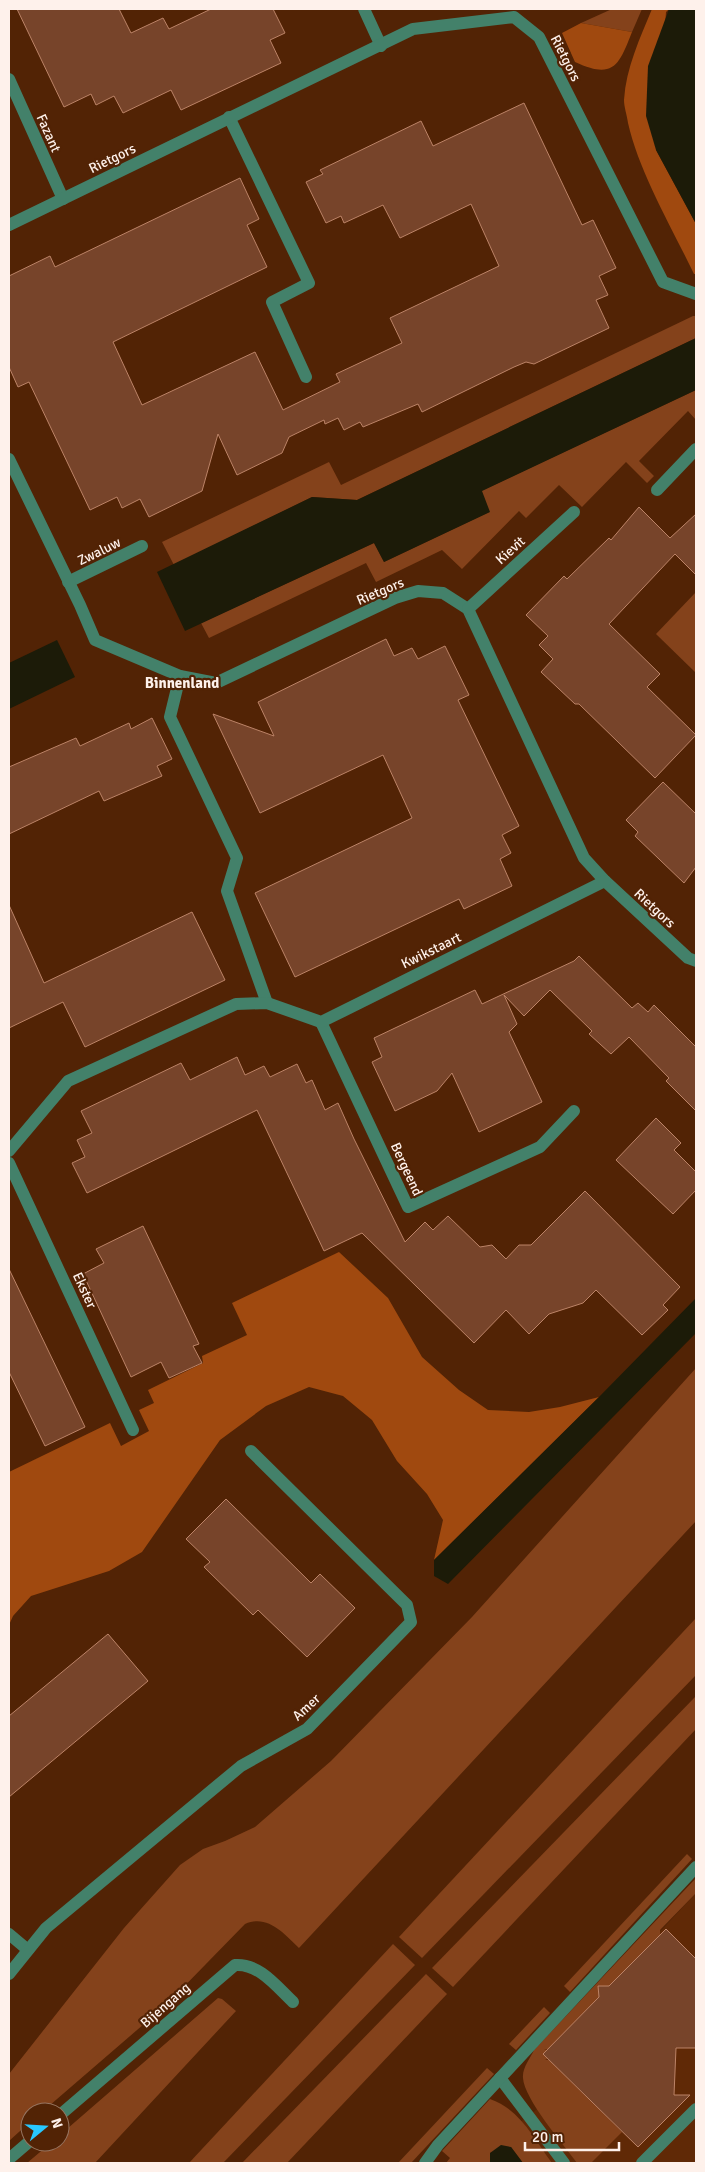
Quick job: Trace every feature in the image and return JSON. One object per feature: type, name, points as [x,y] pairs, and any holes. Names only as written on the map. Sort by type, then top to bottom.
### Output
[{"type":"street","points":[[364,9],[381,46]]},
{"type":"street","name":"Rietgors","points":[[9,225],[228,117],[381,46],[413,29],[514,17],[539,37],[663,282],[694,294]]},
{"type":"street","name":"Fazant","points":[[9,79],[63,199]]},
{"type":"street","points":[[228,117],[309,283],[272,302],[306,377]]},
{"type":"street","points":[[657,490],[696,449]]},
{"type":"street","name":"Rietgors","points":[[9,459],[95,640],[180,676],[216,683],[395,598],[418,591],[443,593],[468,609],[584,858],[605,881],[688,958],[696,961]]},
{"type":"street","name":"Kievit","points":[[468,609],[574,512]]},
{"type":"street","name":"Zwaluw","points":[[68,582],[142,546]]},
{"type":"street","points":[[180,676],[170,716],[237,858],[228,891],[267,1003]]},
{"type":"street","name":"Kwikstaart","points":[[321,1022],[605,881]]},
{"type":"street","points":[[9,1151],[68,1081],[236,1004],[267,1003],[321,1022]]},
{"type":"street","name":"Bergeend","points":[[321,1022],[408,1207],[540,1147],[574,1112]]},
{"type":"street","name":"Ekster","points":[[9,1164],[133,1430]]},
{"type":"street","name":"Amer","points":[[9,1974],[46,1928],[241,1766],[307,1728],[411,1622],[407,1605],[250,1451]]},
{"type":"street","points":[[425,2163],[438,2145],[696,1867]]},
{"type":"street","points":[[9,1934],[28,1950]]},
{"type":"street","name":"Bijengang","points":[[70,2106],[235,1965],[245,1964],[256,1968],[293,2002]]},
{"type":"street","points":[[500,2078],[564,2163]]},
{"type":"street","points":[[642,2163],[696,2109]]},
{"type":"street","points":[[9,2159],[20,2150]]},
{"type":"shaded area","points":[[612,9],[642,9],[632,32],[581,23]]},
{"type":"shaded area","points":[[652,9],[669,9],[666,12],[656,150],[696,224],[696,274],[694,274],[648,180],[633,142],[624,105],[625,88],[631,65],[638,42]]},
{"type":"shaded area","points":[[669,9],[696,9],[696,224],[656,150],[646,116],[648,66]]},
{"type":"shaded area","points":[[581,23],[632,32],[619,61],[607,69],[599,70],[575,62],[562,33]]},
{"type":"shaded area","points":[[696,316],[696,338],[357,500],[312,497],[174,565],[162,542],[329,462],[341,485]]},
{"type":"shaded area","points":[[696,338],[696,390],[482,491],[490,512],[384,562],[374,543],[185,631],[157,572],[312,497],[357,500]]},
{"type":"shaded area","points":[[696,390],[696,420],[688,411],[639,461],[654,476],[647,483],[626,462],[582,507],[559,485],[526,518],[519,511],[462,569],[442,550],[376,582],[366,563],[209,638],[201,623],[374,543],[384,562],[489,512],[481,491]]},
{"type":"shaded area","points":[[696,592],[696,673],[656,634]]},
{"type":"shaded area","points":[[57,640],[75,677],[9,709],[9,663]]},
{"type":"shaded area","points":[[339,1252],[388,1298],[422,1357],[459,1390],[488,1410],[529,1412],[560,1407],[599,1397],[434,1560],[443,1520],[427,1494],[397,1461],[372,1420],[343,1396],[309,1387],[266,1406],[220,1440],[142,1552],[109,1571],[31,1596],[13,1616],[9,1625],[9,1472],[110,1423],[121,1446],[149,1431],[139,1410],[154,1403],[148,1390],[203,1363],[202,1356],[247,1335],[232,1303]]},
{"type":"shaded area","points":[[696,1298],[696,1333],[448,1584],[434,1576],[434,1560]]},
{"type":"shaded area","points":[[696,1368],[696,1521],[299,1948],[275,1927],[261,1922],[245,1924],[166,2005],[54,2102],[20,2102],[20,2131],[9,2141],[9,2074],[124,1928],[180,1865],[203,1849],[255,1827],[331,1761],[472,1617]]},
{"type":"shaded area","points":[[696,1618],[696,1675],[422,1958],[399,1937]]},
{"type":"shaded area","points":[[696,1696],[696,1729],[453,1987],[432,1968]]},
{"type":"shaded area","points":[[687,1854],[692,1859],[570,1992],[564,1986]]},
{"type":"shaded area","points":[[696,1878],[696,1893],[660,1930],[660,1935],[548,2049],[544,2049],[547,2050],[547,2059],[545,2060],[549,2060],[622,2132],[591,2163],[577,2163],[530,2098],[523,2078],[525,2067],[534,2050]]},
{"type":"shaded area","points":[[696,1893],[696,2163],[548,2163],[519,2123],[540,2107],[544,2048],[548,2048],[599,1997]]},
{"type":"shaded area","points":[[393,1944],[415,1965],[223,2163],[189,2163]]},
{"type":"shaded area","points":[[426,1974],[447,1994],[287,2163],[242,2163]]},
{"type":"shaded area","points":[[218,1998],[222,1999],[236,2011],[95,2163],[27,2163],[40,2152],[70,2152],[70,2126]]},
{"type":"shaded area","points":[[544,2007],[550,2013],[516,2050],[509,2044]]},
{"type":"shaded area","points":[[487,2068],[494,2074],[411,2163],[398,2163]]},
{"type":"shaded area","points":[[490,2099],[501,2104],[518,2117],[552,2163],[523,2163],[511,2147],[490,2153],[490,2163],[446,2163],[450,2158],[442,2151]]},
{"type":"shaded area","points":[[501,2145],[511,2147],[523,2163],[490,2163],[490,2153]]},
{"type":"building","points":[[17,9],[119,9],[131,33],[163,18],[169,29],[211,9],[273,9],[285,33],[270,40],[281,63],[181,110],[171,90],[123,113],[114,96],[96,105],[91,94],[64,107]]},
{"type":"building","points":[[524,103],[582,225],[593,220],[616,268],[599,276],[608,295],[596,300],[609,328],[534,364],[526,362],[514,367],[422,412],[418,404],[363,427],[360,422],[344,430],[338,418],[325,424],[324,420],[289,437],[282,453],[237,475],[218,434],[202,491],[149,517],[140,499],[122,508],[117,497],[90,510],[29,382],[18,387],[9,367],[9,276],[50,256],[55,267],[240,178],[259,219],[247,225],[267,267],[113,342],[142,405],[255,352],[283,410],[340,382],[336,374],[402,343],[390,318],[499,266],[471,204],[400,238],[383,205],[344,223],[341,216],[326,223],[306,182],[323,174],[320,170],[421,121],[433,146]]},
{"type":"building","points":[[639,507],[670,538],[696,514],[696,575],[675,554],[609,624],[660,674],[647,687],[696,735],[655,778],[579,704],[575,704],[541,672],[553,659],[539,645],[548,636],[526,615],[564,576],[567,579],[609,538],[611,540]]},
{"type":"building","points":[[386,639],[394,656],[412,648],[418,659],[445,646],[469,695],[458,700],[519,826],[502,835],[511,853],[500,859],[512,886],[464,909],[459,899],[295,977],[255,893],[412,818],[383,755],[260,813],[213,714],[274,736],[258,702]]},
{"type":"building","points":[[152,718],[172,759],[157,766],[162,776],[104,801],[99,791],[9,834],[9,767],[76,738],[80,746],[129,723],[131,729]]},
{"type":"building","points":[[663,782],[696,814],[696,867],[684,883],[635,836],[638,832],[626,820]]},
{"type":"building","points":[[9,905],[44,983],[192,912],[225,980],[85,1047],[63,1002],[9,1028]]},
{"type":"building","points":[[579,956],[632,1008],[638,1003],[648,1012],[654,1005],[696,1047],[696,1111],[666,1081],[669,1078],[629,1037],[611,1054],[589,1034],[592,1031],[550,990],[524,1016],[504,995],[517,1024],[509,1032],[542,1102],[479,1132],[452,1073],[437,1091],[395,1111],[372,1062],[382,1057],[374,1038],[475,990],[482,1004],[574,961]]},
{"type":"building","points":[[237,1057],[245,1075],[264,1066],[270,1077],[297,1064],[306,1083],[312,1080],[325,1110],[338,1103],[405,1242],[425,1222],[433,1230],[448,1216],[480,1247],[492,1245],[506,1259],[519,1245],[531,1245],[585,1191],[680,1287],[663,1305],[668,1310],[642,1335],[596,1290],[583,1303],[549,1314],[529,1334],[506,1310],[474,1343],[362,1233],[324,1251],[257,1110],[87,1193],[72,1163],[85,1157],[77,1140],[92,1133],[81,1111],[181,1063],[190,1080]]},
{"type":"building","points":[[656,1118],[681,1143],[674,1150],[696,1172],[696,1190],[673,1214],[616,1160]]},
{"type":"building","points":[[143,1226],[199,1344],[193,1346],[202,1363],[169,1378],[161,1362],[131,1377],[83,1274],[104,1263],[96,1249]]},
{"type":"building","points":[[9,1269],[85,1427],[45,1446],[9,1372]]},
{"type":"building","points":[[226,1499],[311,1583],[320,1574],[355,1608],[307,1657],[258,1610],[253,1615],[204,1567],[210,1562],[186,1539]]},
{"type":"building","points":[[108,1634],[148,1681],[9,1797],[9,1716]]},
{"type":"building","points":[[666,1929],[696,1959],[696,2048],[676,2048],[674,2095],[690,2095],[638,2147],[543,2054],[599,1997],[598,1986],[609,1986]]},
{"type":"district","name":"Binnenland","points":[[182,683]]}]
